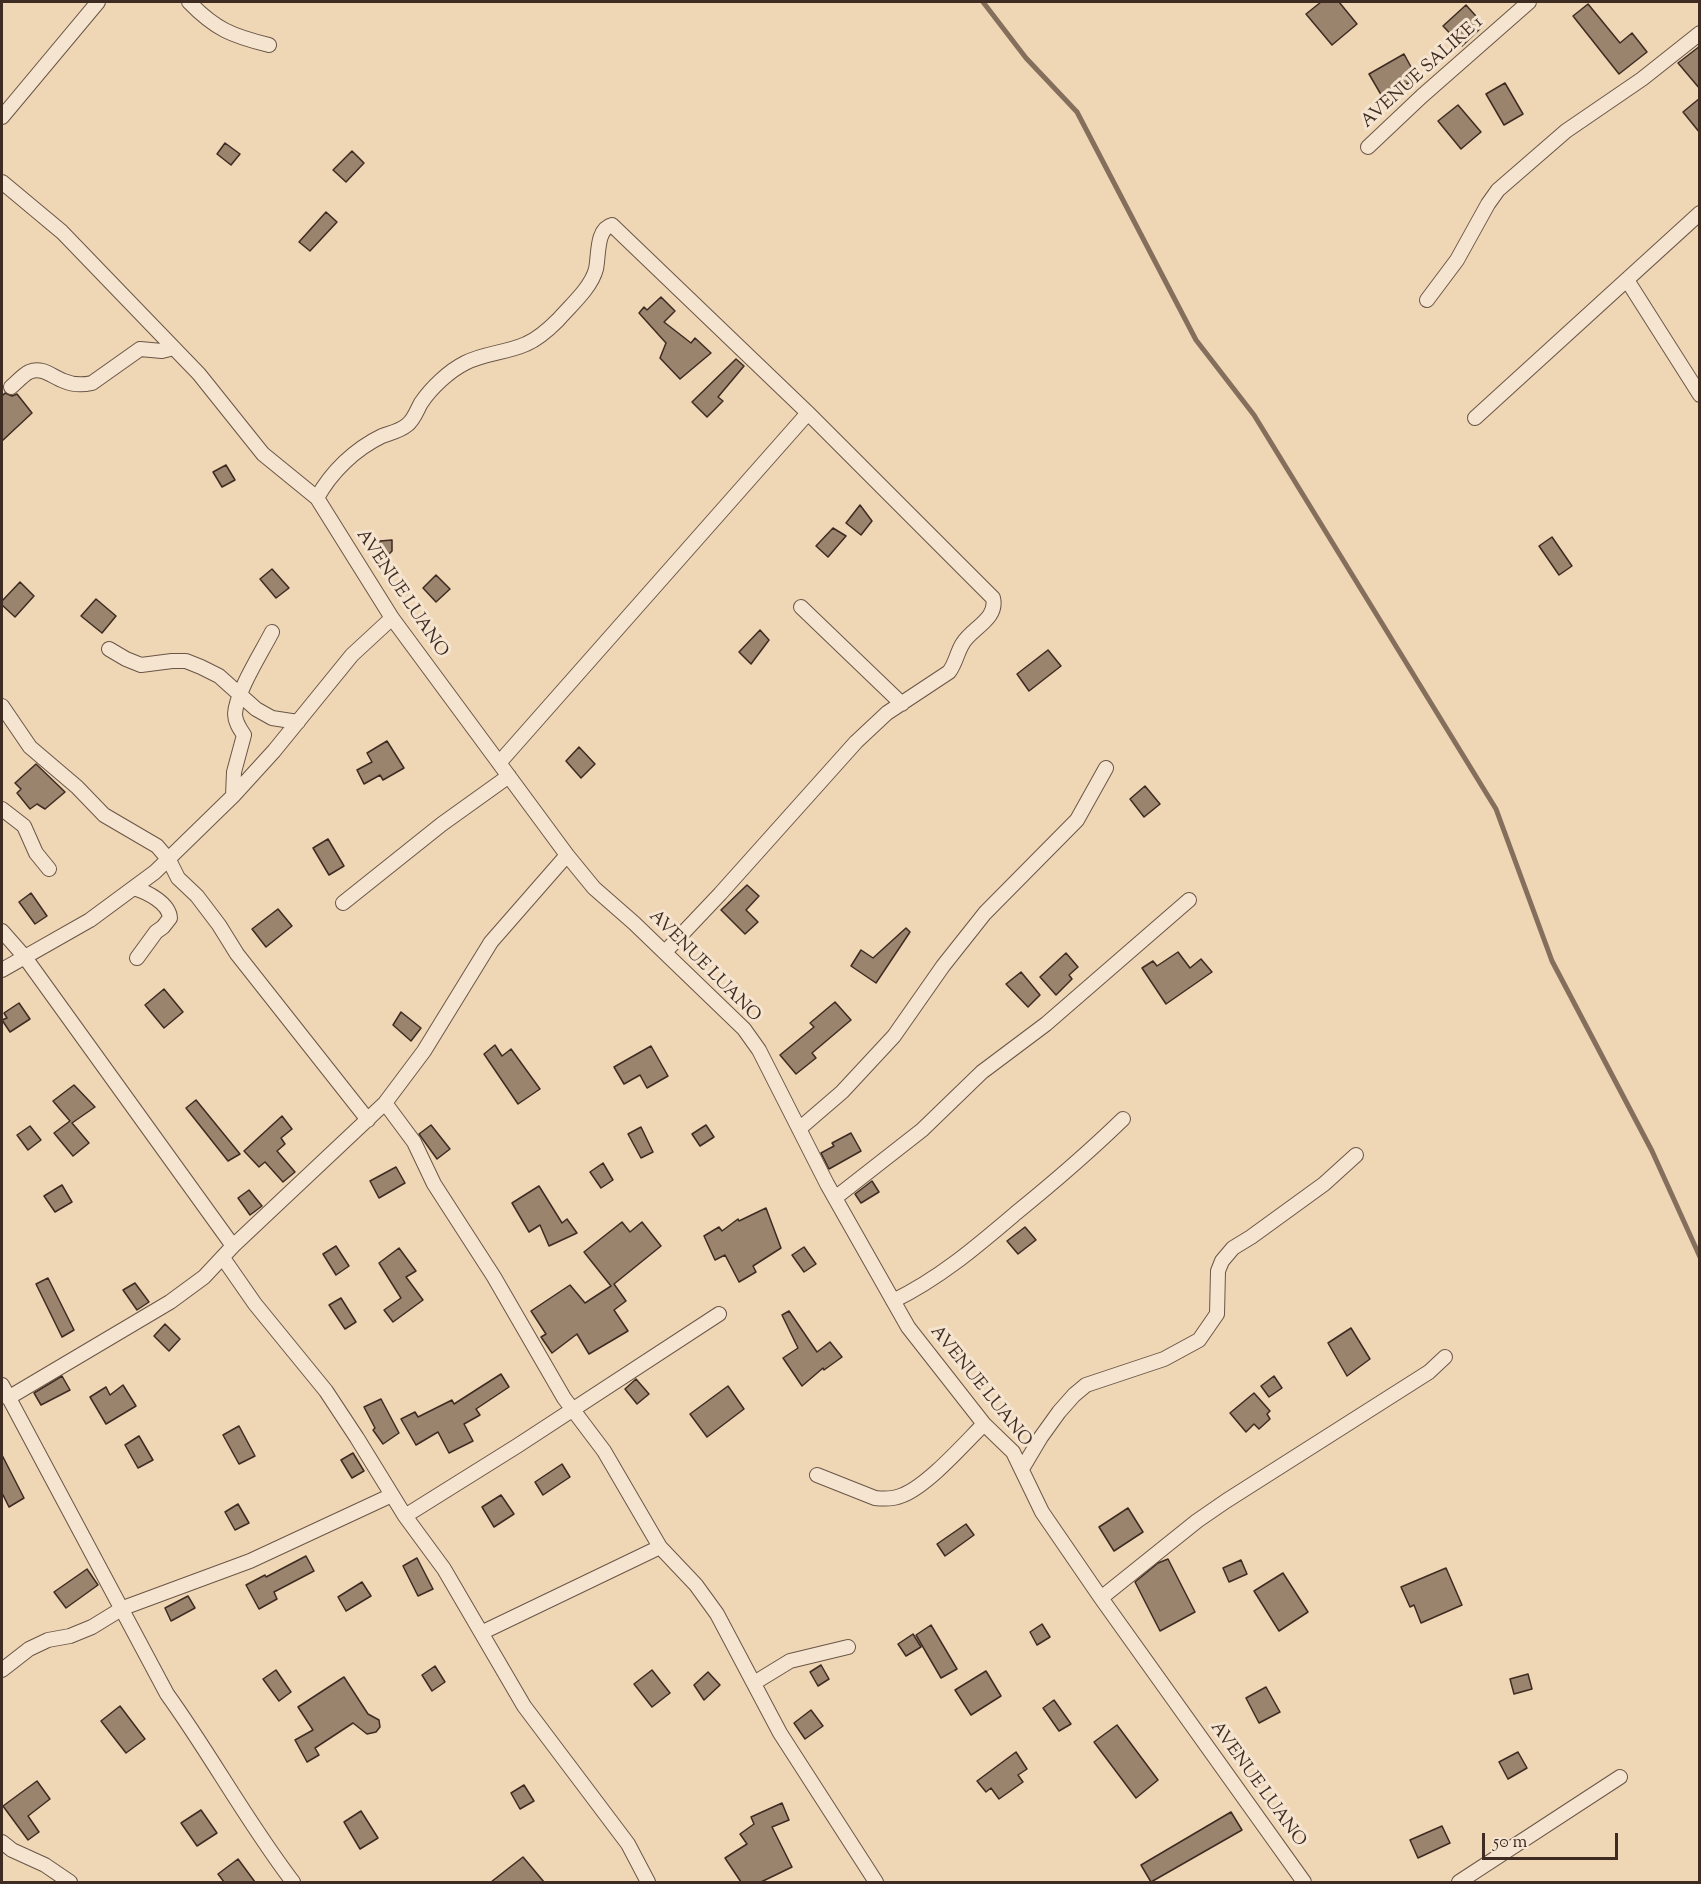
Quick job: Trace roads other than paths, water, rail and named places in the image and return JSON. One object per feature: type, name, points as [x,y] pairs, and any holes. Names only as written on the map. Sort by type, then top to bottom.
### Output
[{"type":"street","points":[[2,117],[98,2]]},
{"type":"street","points":[[189,2],[206,20],[226,32],[269,45]]},
{"type":"street","name":"AVENUE SALIKE 1","points":[[1368,147],[1529,2]]},
{"type":"street","points":[[1427,300],[1457,260],[1498,190],[1566,131],[1642,79],[1700,33]]},
{"type":"street","name":"AVENUE LUANO","points":[[2,182],[62,232],[199,374],[263,454],[316,498],[392,618],[567,855],[594,888],[665,952],[744,1029],[759,1050],[835,1198],[908,1327],[984,1424],[1007,1445],[1022,1469],[1042,1512],[1304,1882]]},
{"type":"street","points":[[1475,418],[1700,213]]},
{"type":"street","points":[[316,498],[330,477],[350,458],[371,442],[406,426],[414,418],[427,393],[462,364],[482,355],[525,345],[537,339],[552,326],[587,286],[595,272],[601,233],[607,226],[612,225],[808,413],[993,598],[995,604],[992,613],[966,638],[961,645],[954,666],[938,680],[888,713],[856,742],[665,952]]},
{"type":"street","points":[[1627,280],[1700,395]]},
{"type":"street","points":[[11,387],[29,372],[38,370],[44,370],[64,381],[85,385],[92,383],[140,349],[162,351],[174,348]]},
{"type":"street","points":[[499,763],[808,413]]},
{"type":"street","points":[[801,607],[902,704]]},
{"type":"street","points":[[2,970],[90,920],[169,860],[233,796],[298,722],[352,655],[392,618]]},
{"type":"street","points":[[233,796],[234,772],[244,735],[236,721],[235,713],[241,695],[272,632]]},
{"type":"street","points":[[109,649],[141,665],[172,661],[186,662],[219,676],[256,710],[272,718],[298,722]]},
{"type":"street","points":[[2,711],[30,747],[77,787],[104,815],[157,846],[169,860],[178,878],[197,896],[237,954],[368,1120]]},
{"type":"street","points":[[799,1129],[842,1092],[894,1036],[943,966],[985,913],[1077,820],[1106,768]]},
{"type":"street","points":[[343,903],[442,824],[509,776]]},
{"type":"street","points":[[2,809],[24,826],[36,853],[49,870]]},
{"type":"street","points":[[8,1398],[170,1302],[204,1277],[233,1246],[368,1120],[385,1103],[424,1052],[491,942],[567,855]]},
{"type":"street","points":[[134,888],[153,898],[170,912],[170,918],[164,927],[156,932],[137,958]]},
{"type":"street","points":[[835,1198],[922,1130],[982,1072],[1046,1024],[1189,900]]},
{"type":"street","points":[[2,931],[24,956],[233,1246]]},
{"type":"street","points":[[385,1103],[414,1143],[434,1184],[478,1251],[564,1398],[604,1452],[660,1547],[696,1585],[717,1614],[780,1733],[876,1882]]},
{"type":"street","points":[[893,1301],[939,1276],[969,1253],[1086,1155],[1123,1119]]},
{"type":"street","points":[[1022,1469],[1059,1412],[1086,1385],[1164,1359],[1199,1340],[1217,1314],[1218,1271],[1222,1261],[1233,1248],[1324,1184],[1356,1155]]},
{"type":"street","points":[[223,1258],[255,1304],[326,1391],[405,1516],[444,1569],[483,1632],[524,1706],[628,1844],[648,1882]]},
{"type":"street","points":[[405,1516],[719,1314]]},
{"type":"street","points":[[1101,1598],[1197,1521],[1429,1372],[1445,1358]]},
{"type":"street","points":[[2,1384],[167,1694],[196,1734],[252,1827],[293,1882]]},
{"type":"street","points":[[817,1475],[875,1498],[884,1499],[903,1495],[932,1475],[984,1424]]},
{"type":"street","points":[[2,1670],[29,1649],[48,1640],[70,1636],[92,1627],[123,1608],[250,1561],[392,1495]]},
{"type":"street","points":[[483,1632],[660,1547]]},
{"type":"street","points":[[754,1683],[790,1661],[848,1647]]},
{"type":"street","points":[[1459,1882],[1620,1776]]},
{"type":"street","points":[[2,1842],[12,1850],[45,1865],[69,1882]]},
{"type":"waterway","points":[[983,2],[1026,58],[1077,112],[1196,340],[1254,415],[1496,809],[1552,961],[1652,1151],[1700,1257]]}]
